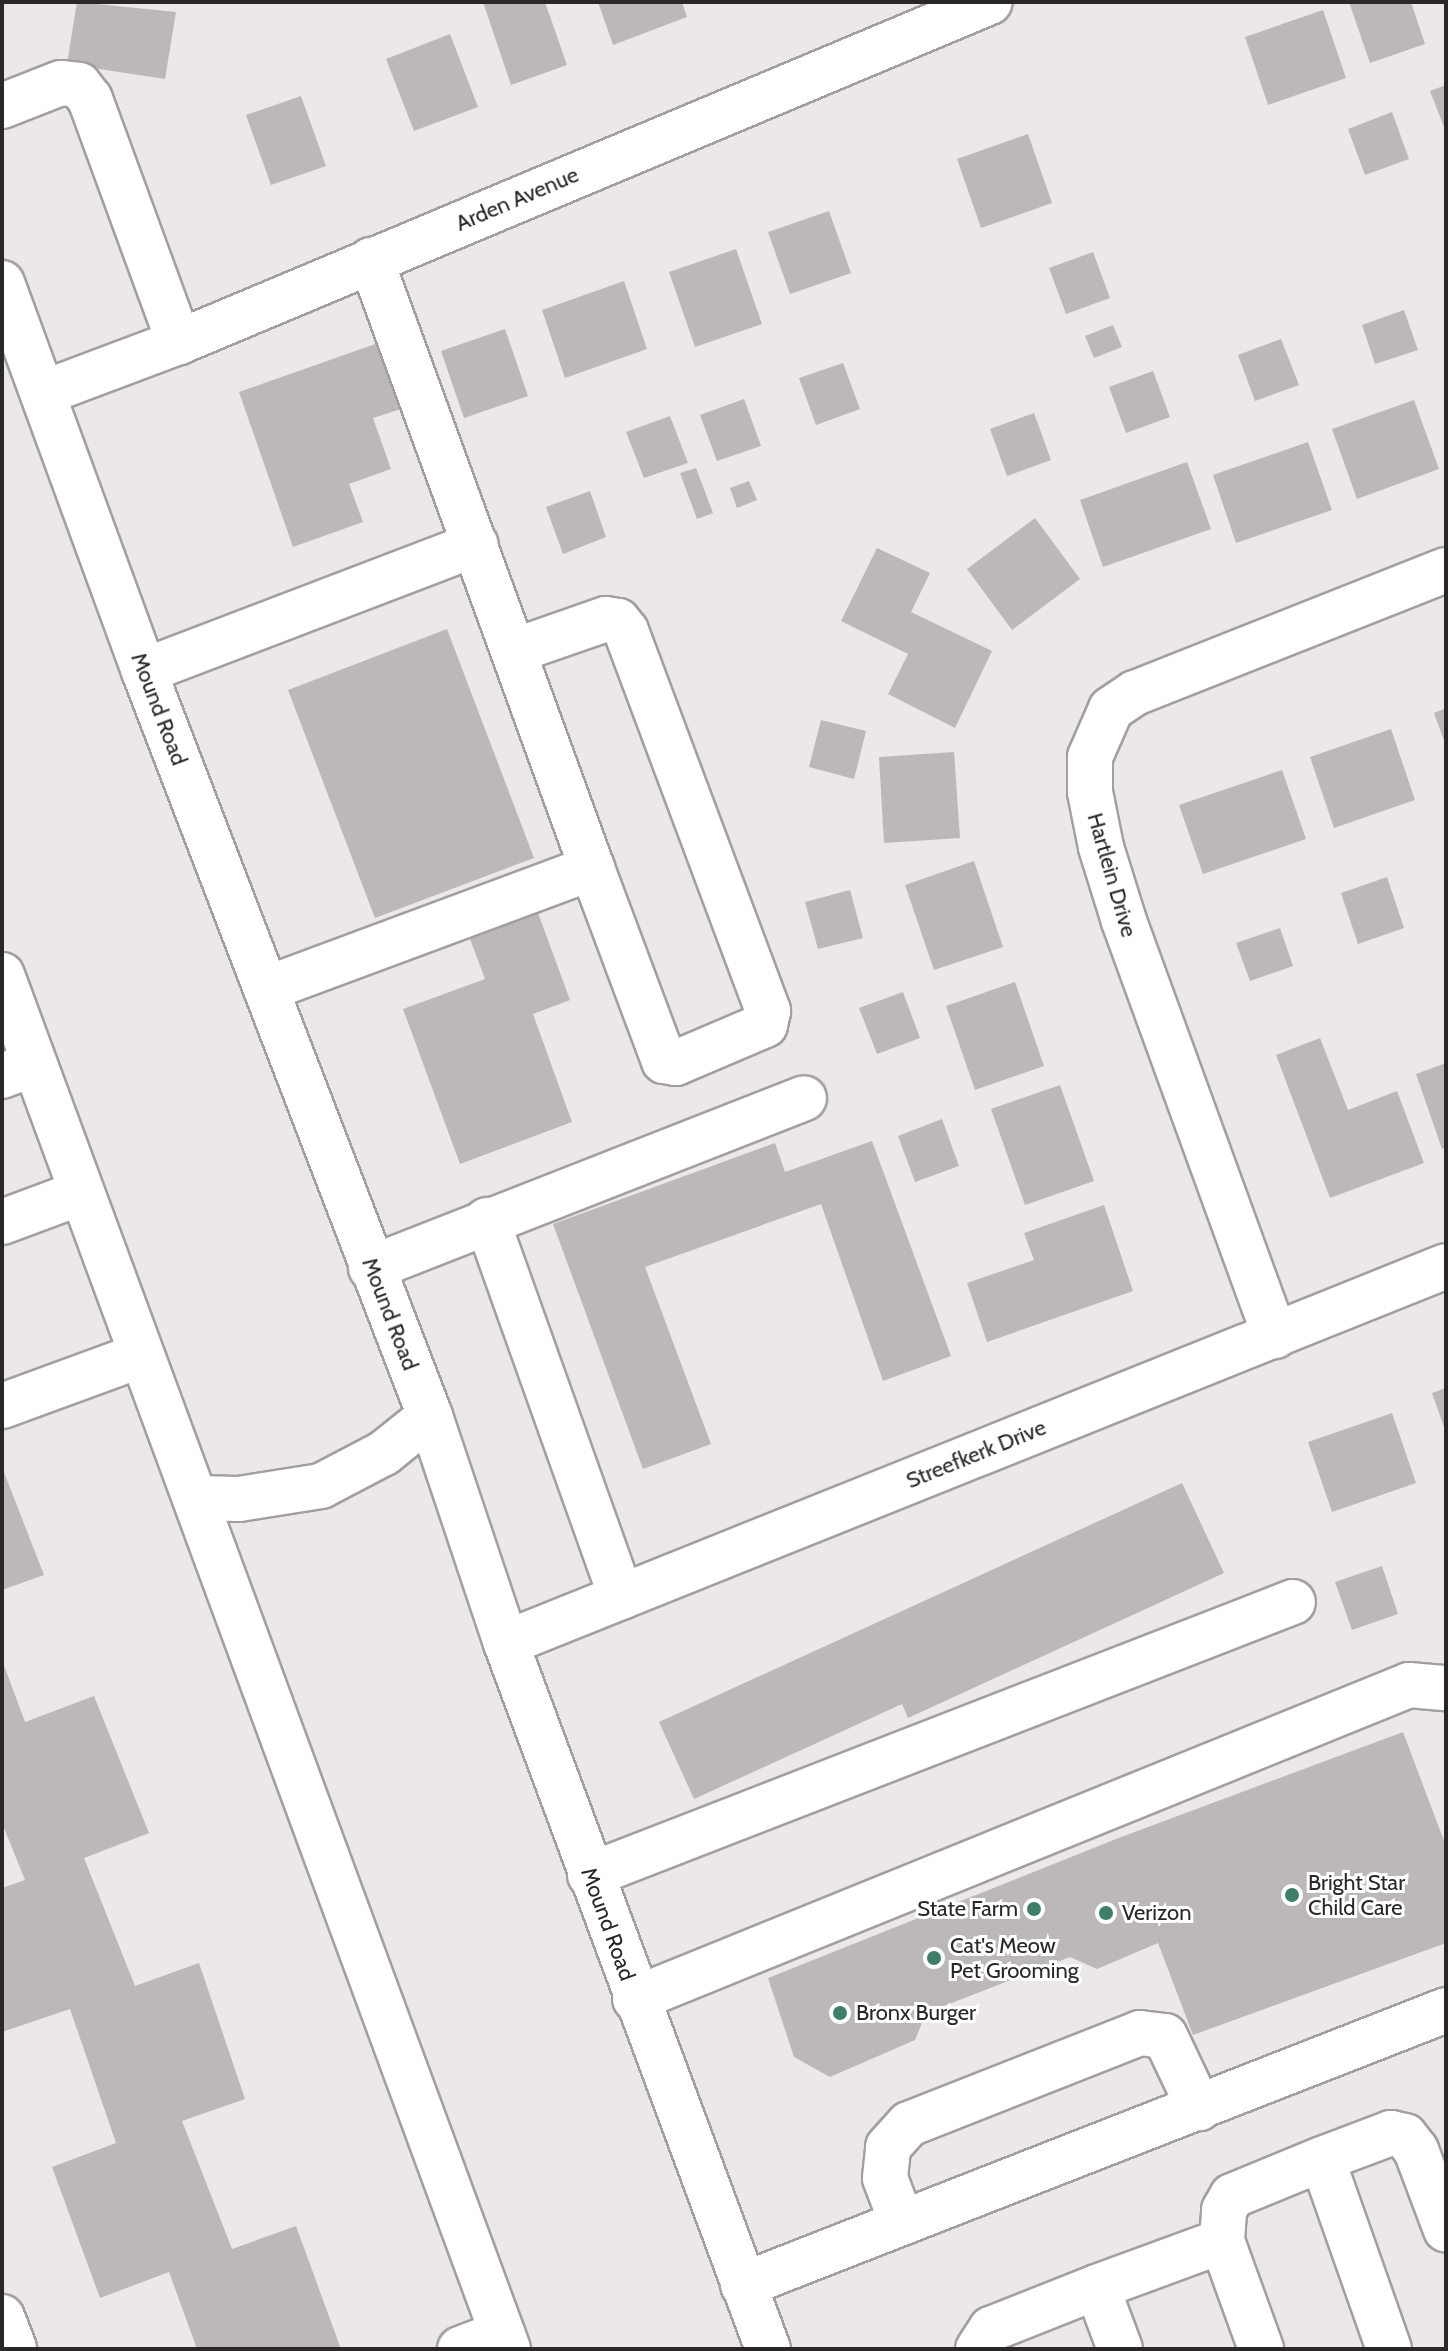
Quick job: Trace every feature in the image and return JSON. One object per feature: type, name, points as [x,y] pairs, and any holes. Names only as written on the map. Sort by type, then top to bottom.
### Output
[{"type":"main road","name":"Arden Avenue","points":[[43,393],[179,342],[990,2]]},
{"type":"main road","points":[[2,106],[61,83],[79,85],[90,99],[179,342]]},
{"type":"main road","points":[[371,260],[592,868],[664,1061],[676,1063],[765,1025],[768,1011],[626,631],[618,621],[606,619],[514,651]]},
{"type":"main road","name":"Mound Road","points":[[2,283],[144,671],[430,1416],[506,1643],[590,1875],[768,2349]]},
{"type":"main road","points":[[144,671],[476,544]]},
{"type":"main road","name":"Hartlein Drive","points":[[1275,1336],[1124,921],[1098,833],[1090,757],[1111,709],[1135,693],[1446,570]]},
{"type":"main road","points":[[266,989],[592,868]]},
{"type":"main road","points":[[2,975],[18,1070],[80,1193],[139,1356],[196,1498],[505,2341],[460,2349]]},
{"type":"main road","points":[[371,1268],[804,1098]]},
{"type":"main road","points":[[2,1222],[80,1193]]},
{"type":"main road","points":[[487,1220],[621,1597]]},
{"type":"main road","name":"Streefkerk Drive","points":[[506,1643],[1446,1266]]},
{"type":"main road","points":[[2,1406],[139,1356]]},
{"type":"main road","points":[[196,1498],[239,1499],[321,1486],[384,1453],[430,1416]]},
{"type":"main road","points":[[590,1875],[1293,1602]]},
{"type":"main road","points":[[635,1999],[1409,1685],[1446,1688]]},
{"type":"main road","points":[[743,2285],[1446,2010]]},
{"type":"main road","points":[[902,2223],[885,2178],[888,2147],[909,2124],[1140,2033],[1165,2036],[1199,2108]]},
{"type":"main road","points":[[1261,2349],[1222,2241],[1224,2210],[1232,2196],[1391,2133],[1405,2136],[1416,2150],[1446,2230]]},
{"type":"main road","points":[[1322,2159],[1389,2349]]},
{"type":"main road","points":[[978,2349],[991,2329],[1222,2241]]},
{"type":"main road","points":[[1097,2287],[1120,2349]]},
{"type":"main road","points":[[2,2317],[14,2349]]},
{"type":"building","points":[[77,2],[176,12],[165,79],[67,64]]},
{"type":"building","points":[[483,2],[545,2],[567,65],[511,85]]},
{"type":"building","points":[[598,2],[682,2],[687,17],[613,45]]},
{"type":"building","points":[[1349,2],[1411,2],[1425,44],[1370,63]]},
{"type":"building","points":[[1323,10],[1346,78],[1268,105],[1245,37]]},
{"type":"building","points":[[450,34],[478,107],[414,131],[386,59]]},
{"type":"building","points":[[1446,85],[1446,132],[1430,91]]},
{"type":"building","points":[[301,96],[326,166],[271,185],[246,115]]},
{"type":"building","points":[[1392,112],[1409,159],[1365,175],[1348,129]]},
{"type":"building","points":[[1028,134],[1052,203],[981,228],[957,159]]},
{"type":"building","points":[[829,211],[851,273],[790,294],[768,232]]},
{"type":"building","points":[[736,249],[762,324],[695,347],[669,272]]},
{"type":"building","points":[[1093,252],[1110,298],[1066,314],[1049,268]]},
{"type":"building","points":[[624,281],[647,349],[565,378],[542,310]]},
{"type":"building","points":[[1404,310],[1418,350],[1375,364],[1362,325]]},
{"type":"building","points":[[1113,325],[1122,347],[1094,358],[1085,336]]},
{"type":"building","points":[[505,329],[528,396],[464,418],[441,351]]},
{"type":"building","points":[[1281,339],[1299,385],[1255,401],[1238,355]]},
{"type":"building","points":[[378,343],[401,409],[373,418],[391,469],[349,484],[363,522],[293,547],[239,392]]},
{"type":"building","points":[[843,363],[860,409],[816,425],[799,378]]},
{"type":"building","points":[[1153,371],[1170,417],[1126,433],[1109,387]]},
{"type":"building","points":[[744,399],[761,446],[717,461],[700,415]]},
{"type":"building","points":[[1414,400],[1439,469],[1357,499],[1332,429]]},
{"type":"building","points":[[1034,413],[1051,460],[1007,476],[990,429]]},
{"type":"building","points":[[670,416],[688,463],[644,478],[626,432]]},
{"type":"building","points":[[1308,442],[1332,510],[1236,543],[1213,475]]},
{"type":"building","points":[[1187,462],[1211,529],[1103,567],[1080,500]]},
{"type":"building","points":[[696,468],[713,513],[697,519],[680,473]]},
{"type":"building","points":[[749,481],[757,500],[737,508],[730,488]]},
{"type":"building","points":[[590,491],[606,537],[563,554],[546,507]]},
{"type":"building","points":[[1035,518],[1080,579],[1012,630],[967,569]]},
{"type":"building","points":[[877,548],[930,573],[911,612],[992,651],[955,728],[888,694],[908,654],[841,621]]},
{"type":"building","points":[[447,629],[534,858],[375,918],[288,690]]},
{"type":"building","points":[[1446,708],[1446,746],[1434,713]]},
{"type":"building","points":[[821,720],[866,731],[854,779],[809,767]]},
{"type":"building","points":[[1391,729],[1415,800],[1334,828],[1310,757]]},
{"type":"building","points":[[954,752],[960,838],[884,843],[879,757]]},
{"type":"building","points":[[1282,770],[1306,839],[1203,874],[1179,805]]},
{"type":"building","points":[[974,861],[1003,947],[934,970],[905,885]]},
{"type":"building","points":[[1387,877],[1404,928],[1358,944],[1341,893]]},
{"type":"building","points":[[850,890],[863,938],[818,949],[805,902]]},
{"type":"building","points":[[538,913],[570,1000],[533,1014],[572,1122],[460,1164],[403,1009],[485,979],[470,939]]},
{"type":"building","points":[[1280,928],[1293,966],[1250,981],[1236,943]]},
{"type":"building","points":[[1015,982],[1044,1066],[975,1090],[946,1006]]},
{"type":"building","points":[[903,992],[920,1038],[877,1054],[859,1008]]},
{"type":"building","points":[[1320,1038],[1348,1110],[1397,1091],[1424,1163],[1330,1198],[1276,1055]]},
{"type":"building","points":[[1446,1063],[1446,1147],[1442,1149],[1416,1074]]},
{"type":"building","points":[[1060,1085],[1094,1181],[1025,1205],[991,1109]]},
{"type":"building","points":[[942,1119],[959,1166],[915,1182],[898,1136]]},
{"type":"building","points":[[872,1141],[951,1356],[883,1381],[821,1204],[645,1267],[711,1444],[643,1469],[553,1224],[775,1143],[785,1172]]},
{"type":"building","points":[[1104,1205],[1133,1291],[987,1342],[967,1283],[1034,1260],[1024,1233]]},
{"type":"building","points":[[1446,1388],[1446,1433],[1432,1393]]},
{"type":"building","points":[[1392,1413],[1416,1483],[1332,1512],[1308,1442]]},
{"type":"building","points":[[2,1467],[44,1575],[2,1590]]},
{"type":"building","points":[[1182,1483],[1224,1573],[908,1718],[902,1704],[694,1799],[659,1722]]},
{"type":"building","points":[[1382,1566],[1398,1614],[1352,1630],[1335,1582]]},
{"type":"building","points":[[2,1660],[25,1722],[94,1696],[149,1833],[84,1858],[135,1986],[199,1963],[245,2099],[182,2121],[232,2249],[296,2226],[341,2349],[197,2349],[169,2272],[100,2298],[52,2167],[116,2143],[70,2009],[2,2032],[2,1888],[25,1880],[2,1823]]},
{"type":"building","name":"Bright Star Child Care","points":[[1403,1732],[1446,1846],[1446,1943],[1193,2035],[1158,1943],[1097,1969],[1070,1957],[926,2013],[915,2040],[830,2077],[794,2057],[768,1978],[1116,1839]]},
{"type":"place","name":"Bright Star Child Care","points":[[1292,1895]]},
{"type":"place","name":"State Farm","points":[[1034,1909]]},
{"type":"place","name":"Verizon","points":[[1106,1913]]},
{"type":"place","name":"Cat's Meow Pet Grooming","points":[[934,1958]]},
{"type":"place","name":"Bronx Burger","points":[[840,2013]]}]
